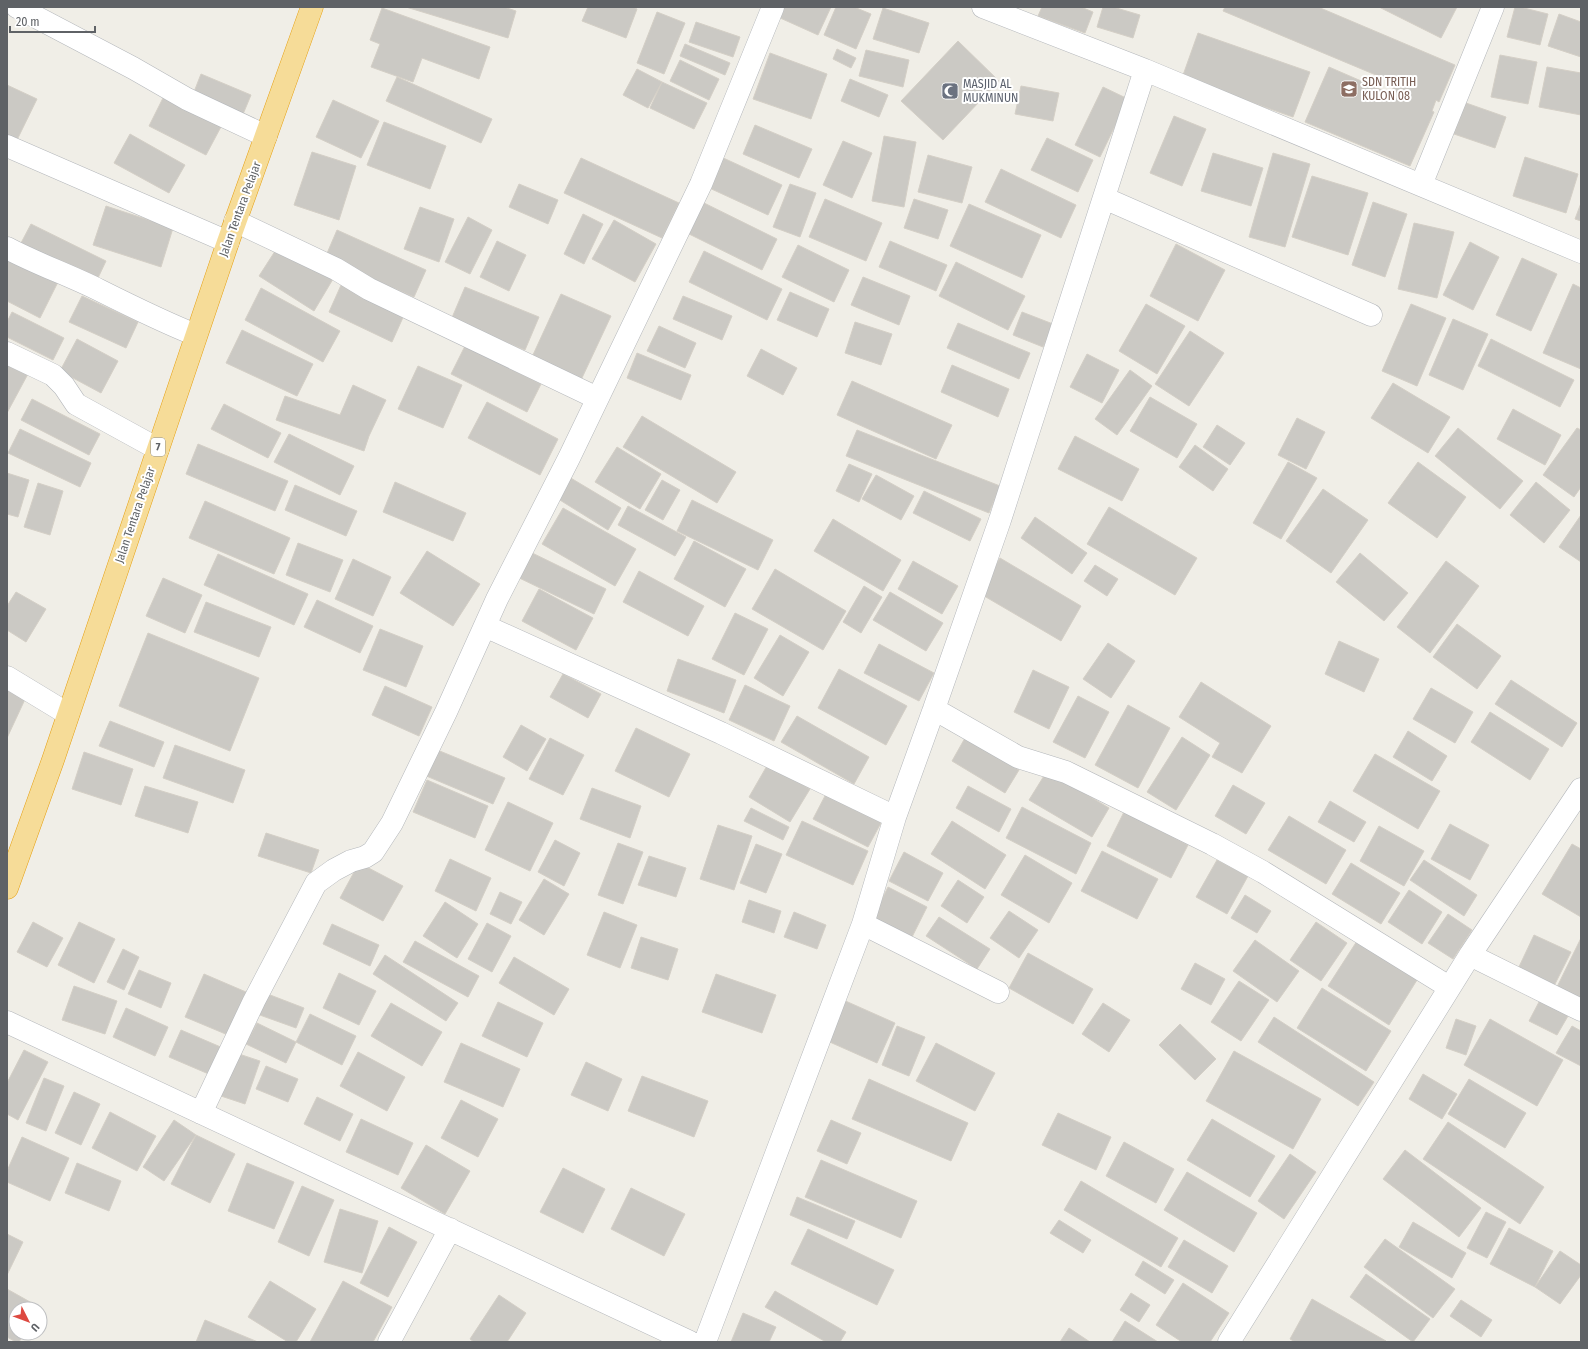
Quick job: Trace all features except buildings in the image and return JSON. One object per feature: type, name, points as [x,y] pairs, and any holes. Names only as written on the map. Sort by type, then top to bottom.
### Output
[{"type":"highway","name":"Jalan Tentara Pelajar","points":[[7,888],[68,714],[235,221],[312,7]]},
{"type":"street","points":[[17,7],[133,68],[187,99],[266,136]]},
{"type":"street","points":[[201,1113],[254,1000],[316,883],[334,870],[351,861],[365,858],[374,852],[392,824],[446,712],[485,626],[569,458],[701,184],[773,7]]},
{"type":"street","points":[[983,7],[1145,70],[1581,252]]},
{"type":"street","points":[[1421,185],[1493,7]]},
{"type":"street","points":[[706,1342],[863,924],[894,817],[934,709],[1000,520],[1145,70]]},
{"type":"street","points":[[7,146],[228,242]]},
{"type":"street","points":[[1104,198],[1370,315]]},
{"type":"street","points":[[235,221],[336,269],[369,289],[597,398]]},
{"type":"street","points":[[7,248],[29,260],[101,291],[167,323],[196,335]]},
{"type":"street","points":[[7,353],[53,375],[64,386],[76,404],[158,449]]},
{"type":"street","points":[[485,626],[721,733],[894,817]]},
{"type":"street","points":[[7,677],[68,714]]},
{"type":"street","points":[[934,709],[1018,758],[1066,772],[1212,844],[1263,872],[1449,987]]},
{"type":"street","points":[[1229,1342],[1470,954],[1581,789]]},
{"type":"street","points":[[863,924],[998,992]]},
{"type":"street","points":[[1470,954],[1581,1010]]},
{"type":"street","points":[[7,1022],[450,1229],[667,1337],[690,1342]]},
{"type":"street","points":[[389,1342],[450,1229]]},
{"type":"place","name":"SDN TRITIH KULON 08","points":[[1349,89]]},
{"type":"place","name":"MASJID AL MUKMINUN","points":[[950,91]]}]
